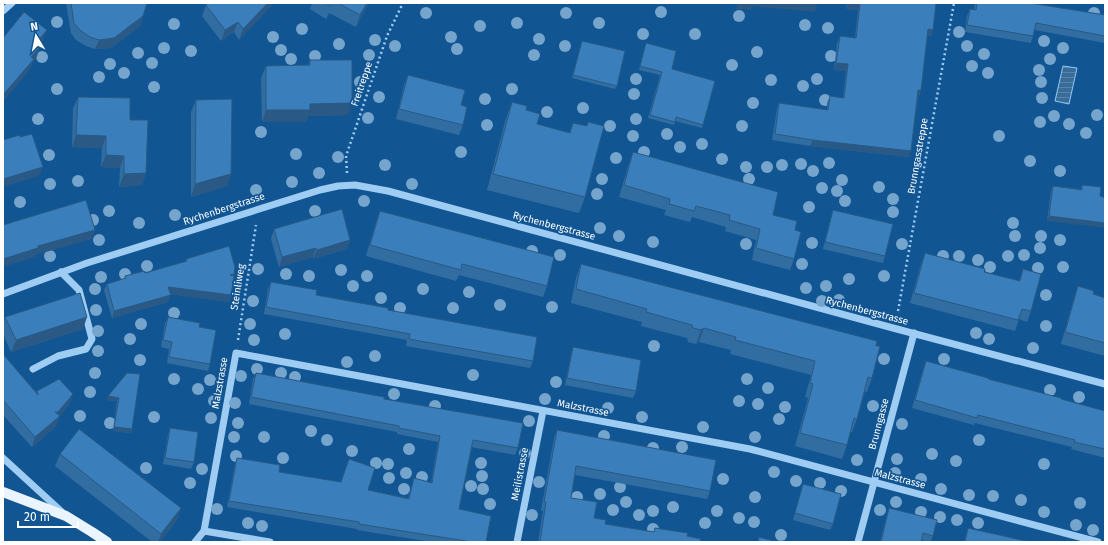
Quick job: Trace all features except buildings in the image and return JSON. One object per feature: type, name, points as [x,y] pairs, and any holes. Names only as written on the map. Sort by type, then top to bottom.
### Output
[{"type":"main road","points":[[3,492],[66,516],[107,542]]},
{"type":"street","points":[[3,11],[12,3]]},
{"type":"street","name":"Rychenbergstrasse","points":[[3,294],[87,263],[314,191],[355,184],[388,191],[1105,384]]},
{"type":"street","points":[[33,369],[58,356],[86,349],[92,339],[79,290],[62,272]]},
{"type":"street","name":"Brunngasse","points":[[858,542],[914,333]]},
{"type":"street","name":"Malzstrasse","points":[[204,531],[236,353],[750,449],[1098,542]]},
{"type":"street","name":"Meilistrasse","points":[[517,542],[543,411]]},
{"type":"street","points":[[3,458],[66,516]]},
{"type":"street","points":[[195,542],[204,531],[270,542]]},
{"type":"path","name":"Freitreppe","points":[[347,173],[346,156],[387,36],[403,3]]},
{"type":"path","name":"Brunngasstreppe","points":[[898,311],[954,3]]},
{"type":"path","name":"Steinliweg","points":[[236,353],[256,223]]},
{"type":"water","points":[[1063,66],[1077,68],[1069,104],[1055,101]]}]
